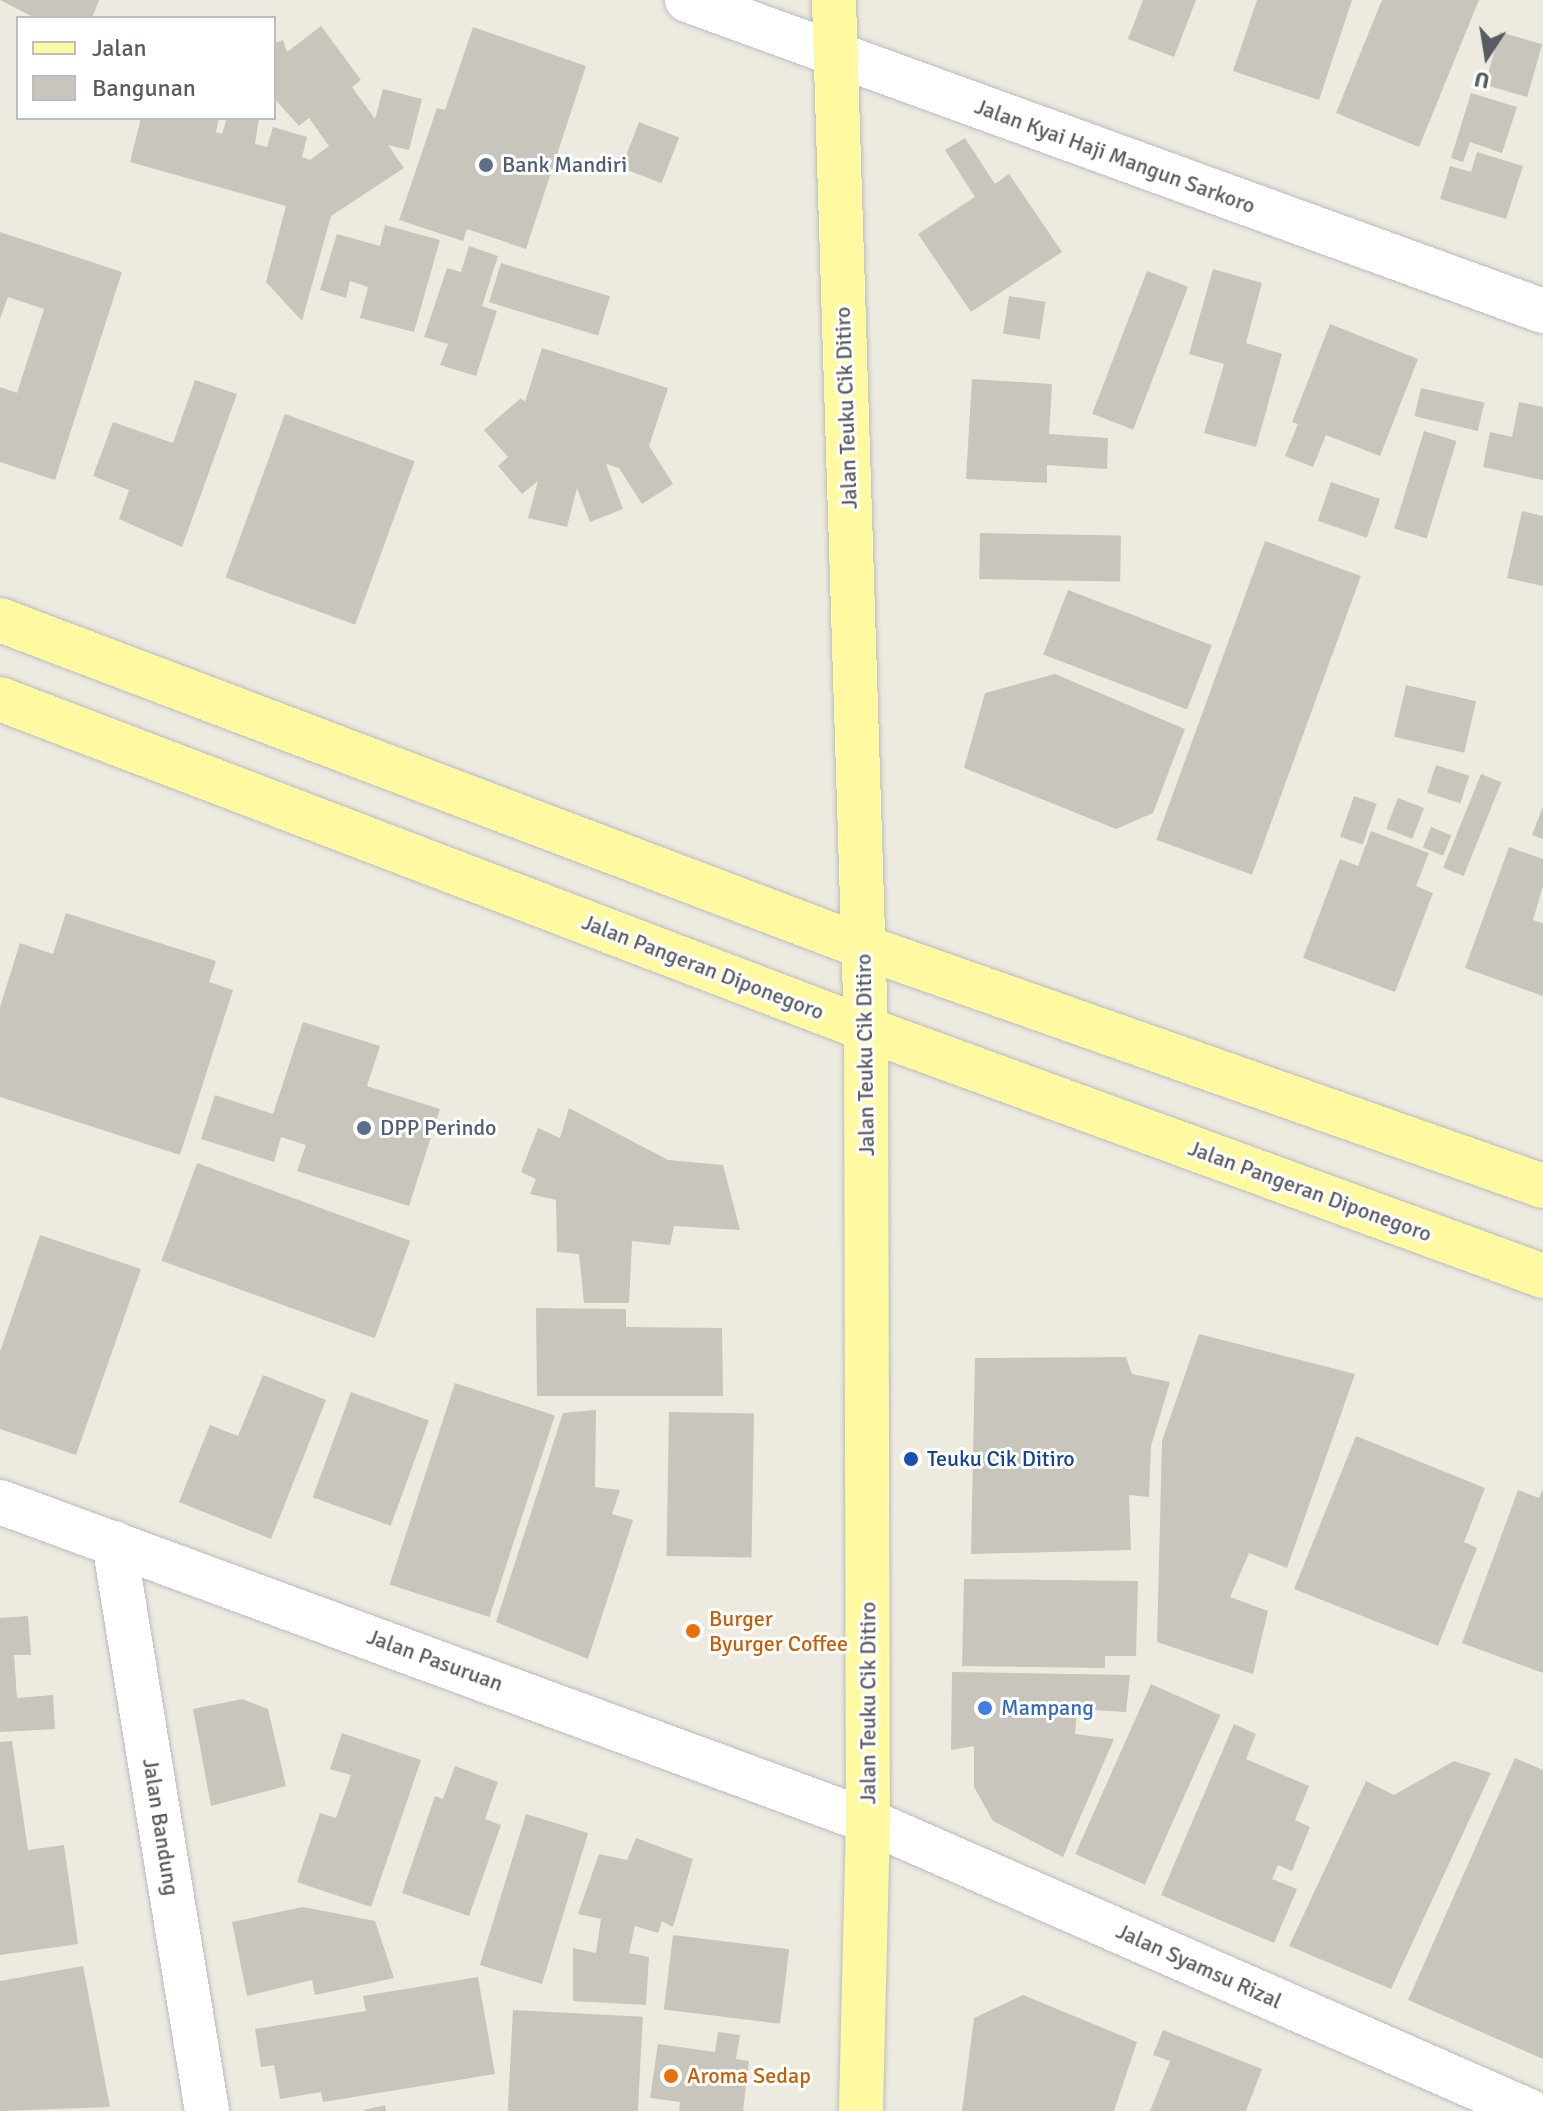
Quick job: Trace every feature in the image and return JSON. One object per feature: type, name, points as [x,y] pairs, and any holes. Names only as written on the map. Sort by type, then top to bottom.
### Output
[{"type":"main road","name":"Jalan Teuku Cik Ditiro","points":[[834,0],[866,1029],[868,1821],[861,2111]]},
{"type":"main road","points":[[0,620],[864,947],[1543,1186]]},
{"type":"main road","name":"Jalan Pangeran Diponegoro","points":[[0,699],[866,1029],[1543,1276]]},
{"type":"street","name":"Jalan Kyai Haji Mangun Sarkoro","points":[[687,0],[1543,311]]},
{"type":"street","name":"Jalan Pasuruan","points":[[0,1502],[868,1821]]},
{"type":"street","name":"Jalan Bandung","points":[[114,1543],[207,2111]]},
{"type":"street","name":"Jalan Syamsu Rizal","points":[[868,1821],[1519,2109]]},
{"type":"building","points":[[0,0],[99,0],[93,16],[31,16]]},
{"type":"building","points":[[1143,0],[1196,0],[1174,57],[1128,39]]},
{"type":"building","points":[[1257,0],[1352,0],[1319,100],[1233,71]]},
{"type":"building","points":[[1382,0],[1479,0],[1419,147],[1336,113]]},
{"type":"building","points":[[321,26],[361,80],[352,87],[375,119],[383,89],[422,99],[409,150],[388,145],[404,168],[331,216],[302,321],[266,282],[286,206],[130,162],[140,120],[219,120],[216,132],[222,134],[226,120],[259,120],[255,144],[267,147],[273,127],[307,137],[302,157],[310,160],[329,146],[309,118],[299,126],[276,100],[276,42],[283,40],[287,52]]},
{"type":"building","name":"Bank Mandiri","points":[[473,27],[586,66],[526,249],[467,229],[463,241],[399,220],[437,108],[445,110]]},
{"type":"building","points":[[1500,32],[1542,44],[1527,97],[1485,85]]},
{"type":"building","points":[[1471,93],[1517,107],[1502,153],[1470,142],[1463,162],[1451,158]]},
{"type":"building","points":[[639,122],[679,137],[662,183],[621,168]]},
{"type":"building","points":[[965,138],[995,184],[1009,174],[1062,252],[971,312],[918,234],[975,197],[945,150]]},
{"type":"building","points":[[1477,152],[1523,166],[1506,219],[1440,199],[1450,166],[1471,172]]},
{"type":"building","points":[[385,225],[440,240],[414,332],[360,318],[368,287],[350,281],[346,298],[320,290],[337,234],[380,246]]},
{"type":"building","points":[[0,232],[122,272],[55,480],[0,462],[0,387],[17,393],[44,309],[8,297],[0,319]]},
{"type":"building","points":[[469,246],[498,256],[482,306],[497,311],[476,376],[440,365],[448,344],[424,337],[447,268],[461,272]]},
{"type":"building","points":[[501,263],[610,296],[598,336],[489,302]]},
{"type":"building","points":[[1213,269],[1262,283],[1246,343],[1282,354],[1256,447],[1204,433],[1224,364],[1189,354]]},
{"type":"building","points":[[1147,271],[1188,287],[1133,430],[1092,414]]},
{"type":"building","points":[[1009,296],[1046,302],[1040,339],[1003,334]]},
{"type":"building","points":[[1330,324],[1418,359],[1380,456],[1326,435],[1313,467],[1285,456],[1298,424],[1292,422]]},
{"type":"building","points":[[542,348],[668,388],[649,446],[673,484],[642,504],[619,468],[606,464],[623,509],[590,522],[577,488],[567,527],[528,518],[538,481],[522,494],[498,466],[508,457],[484,430],[521,398],[525,402]]},
{"type":"building","points":[[972,379],[1052,384],[1049,434],[1108,438],[1107,469],[1047,465],[1047,483],[966,479]]},
{"type":"building","points":[[195,380],[237,394],[182,547],[119,519],[129,490],[93,476],[113,422],[173,443]]},
{"type":"building","points":[[1421,388],[1484,403],[1478,431],[1414,416]]},
{"type":"building","points":[[1519,402],[1543,407],[1543,480],[1483,467],[1490,432],[1512,437]]},
{"type":"building","points":[[285,414],[415,461],[355,625],[225,578]]},
{"type":"building","points":[[1424,431],[1457,441],[1427,538],[1394,529]]},
{"type":"building","points":[[1331,482],[1380,499],[1367,538],[1318,521]]},
{"type":"building","points":[[1522,511],[1543,516],[1543,586],[1507,578]]},
{"type":"building","points":[[980,533],[1121,535],[1120,581],[979,579]]},
{"type":"building","points":[[1265,541],[1361,576],[1252,875],[1156,840]]},
{"type":"building","points":[[1068,590],[1212,645],[1187,710],[1043,654]]},
{"type":"building","points":[[1055,674],[1185,729],[1153,813],[1116,829],[964,768],[985,693]]},
{"type":"building","points":[[1406,685],[1476,701],[1464,753],[1394,737]]},
{"type":"building","points":[[1436,765],[1469,776],[1460,803],[1427,793]]},
{"type":"building","points":[[1481,774],[1501,782],[1464,876],[1443,868]]},
{"type":"building","points":[[1354,796],[1377,804],[1363,844],[1340,837]]},
{"type":"building","points":[[1398,798],[1424,808],[1412,839],[1386,829]]},
{"type":"building","points":[[1543,806],[1543,839],[1532,835]]},
{"type":"building","points":[[1431,827],[1451,835],[1443,856],[1423,847]]},
{"type":"building","points":[[1371,831],[1429,853],[1416,886],[1433,893],[1395,992],[1303,958],[1340,859],[1358,866]]},
{"type":"building","points":[[1509,847],[1543,859],[1543,886],[1533,920],[1543,923],[1543,996],[1465,968]]},
{"type":"building","points":[[66,913],[216,961],[209,982],[233,990],[180,1155],[0,1097],[0,1007],[20,943],[53,954]]},
{"type":"building","points":[[303,1022],[380,1046],[367,1086],[440,1109],[409,1206],[297,1171],[306,1145],[281,1137],[274,1162],[201,1139],[215,1095],[273,1114]]},
{"type":"building","points":[[569,1108],[668,1160],[723,1165],[740,1230],[674,1226],[670,1245],[632,1241],[629,1303],[584,1303],[579,1254],[557,1252],[556,1200],[530,1194],[536,1179],[521,1172],[538,1128],[560,1138]]},
{"type":"building","points":[[197,1163],[410,1241],[375,1338],[161,1261]]},
{"type":"building","points":[[40,1235],[141,1269],[76,1455],[0,1429],[0,1352]]},
{"type":"building","points":[[536,1308],[626,1309],[626,1327],[722,1328],[723,1396],[537,1396]]},
{"type":"building","points":[[1199,1334],[1355,1374],[1287,1568],[1249,1553],[1230,1597],[1268,1611],[1253,1674],[1157,1642],[1162,1441]]},
{"type":"building","points":[[1126,1357],[1132,1374],[1170,1382],[1151,1446],[1149,1497],[1129,1495],[1131,1550],[971,1554],[975,1358]]},
{"type":"building","points":[[263,1375],[326,1400],[271,1539],[179,1502],[210,1425],[238,1436]]},
{"type":"building","points":[[455,1383],[555,1415],[489,1617],[389,1585]]},
{"type":"building","points":[[351,1392],[429,1420],[391,1526],[313,1497]]},
{"type":"building","points":[[596,1410],[595,1487],[620,1490],[612,1514],[633,1520],[588,1659],[496,1622],[563,1413]]},
{"type":"building","points":[[669,1412],[754,1413],[751,1557],[666,1556]]},
{"type":"building","points":[[1356,1436],[1485,1488],[1464,1542],[1477,1548],[1438,1646],[1294,1589]]},
{"type":"building","points":[[1543,1489],[1543,1673],[1462,1643],[1518,1490],[1539,1498]]},
{"type":"building","points":[[964,1579],[1138,1581],[1136,1656],[1105,1656],[1105,1668],[962,1666]]},
{"type":"building","points":[[28,1616],[31,1655],[14,1655],[17,1698],[53,1695],[55,1729],[0,1732],[0,1618]]},
{"type":"building","points":[[952,1672],[1130,1675],[1126,1712],[1077,1709],[1075,1734],[1114,1739],[1063,1857],[993,1821],[974,1787],[974,1746],[951,1750]]},
{"type":"building","points":[[1151,1684],[1220,1715],[1145,1885],[1075,1854]]},
{"type":"building","points":[[242,1699],[268,1709],[286,1786],[211,1806],[193,1709]]},
{"type":"building","points":[[1234,1724],[1256,1734],[1246,1759],[1309,1786],[1295,1820],[1310,1827],[1292,1871],[1278,1865],[1272,1879],[1297,1889],[1274,1943],[1161,1895]]},
{"type":"building","points":[[342,1733],[421,1760],[371,1907],[297,1882],[320,1813],[336,1818],[351,1775],[330,1769]]},
{"type":"building","points":[[12,1741],[28,1850],[64,1845],[78,1944],[0,1955],[0,1742]]},
{"type":"building","points":[[1515,1758],[1543,1770],[1543,2059],[1408,2000]]},
{"type":"building","points":[[1454,1761],[1491,1773],[1391,1989],[1289,1946],[1366,1781],[1394,1795]]},
{"type":"building","points":[[455,1766],[498,1782],[485,1819],[501,1825],[469,1916],[402,1893],[435,1796],[443,1799]]},
{"type":"building","points":[[526,1814],[588,1833],[542,1984],[480,1965]]},
{"type":"building","points":[[636,1838],[693,1859],[673,1927],[662,1921],[658,1933],[635,1926],[629,1953],[649,1957],[646,2005],[573,2001],[573,1948],[596,1953],[601,1919],[578,1914],[599,1854],[627,1860]]},
{"type":"building","points":[[303,1907],[375,1921],[394,1978],[315,1995],[312,1980],[247,1996],[232,1922]]},
{"type":"building","points":[[673,1935],[789,1949],[780,2024],[664,2009]]},
{"type":"building","points":[[83,1966],[110,2107],[0,2111],[0,1981]]},
{"type":"building","points":[[478,1977],[495,2074],[323,2102],[321,2092],[280,2099],[274,2065],[261,2067],[255,2029],[366,2011],[363,1996]]},
{"type":"building","points":[[1023,1995],[1137,2042],[1114,2111],[962,2111],[974,2018]]},
{"type":"building","points":[[513,2010],[643,2017],[638,2111],[508,2111]]},
{"type":"building","points":[[1163,2030],[1262,2069],[1246,2111],[1150,2111],[1170,2061],[1153,2055]]},
{"type":"building","points":[[718,2032],[740,2035],[736,2059],[749,2061],[743,2111],[679,2111],[680,2102],[650,2098],[658,2044],[715,2052]]},
{"type":"building","points":[[385,2105],[386,2111],[364,2111],[364,2110]]},
{"type":"place","name":"Bank Mandiri","points":[[486,165]]},
{"type":"place","name":"DPP Perindo","points":[[364,1128]]},
{"type":"place","name":"Teuku Cik Ditiro","points":[[911,1459]]},
{"type":"place","name":"Burger Byurger Coffee","points":[[693,1631]]},
{"type":"place","name":"Mampang","points":[[985,1708]]},
{"type":"place","name":"Aroma Sedap","points":[[671,2076]]}]
